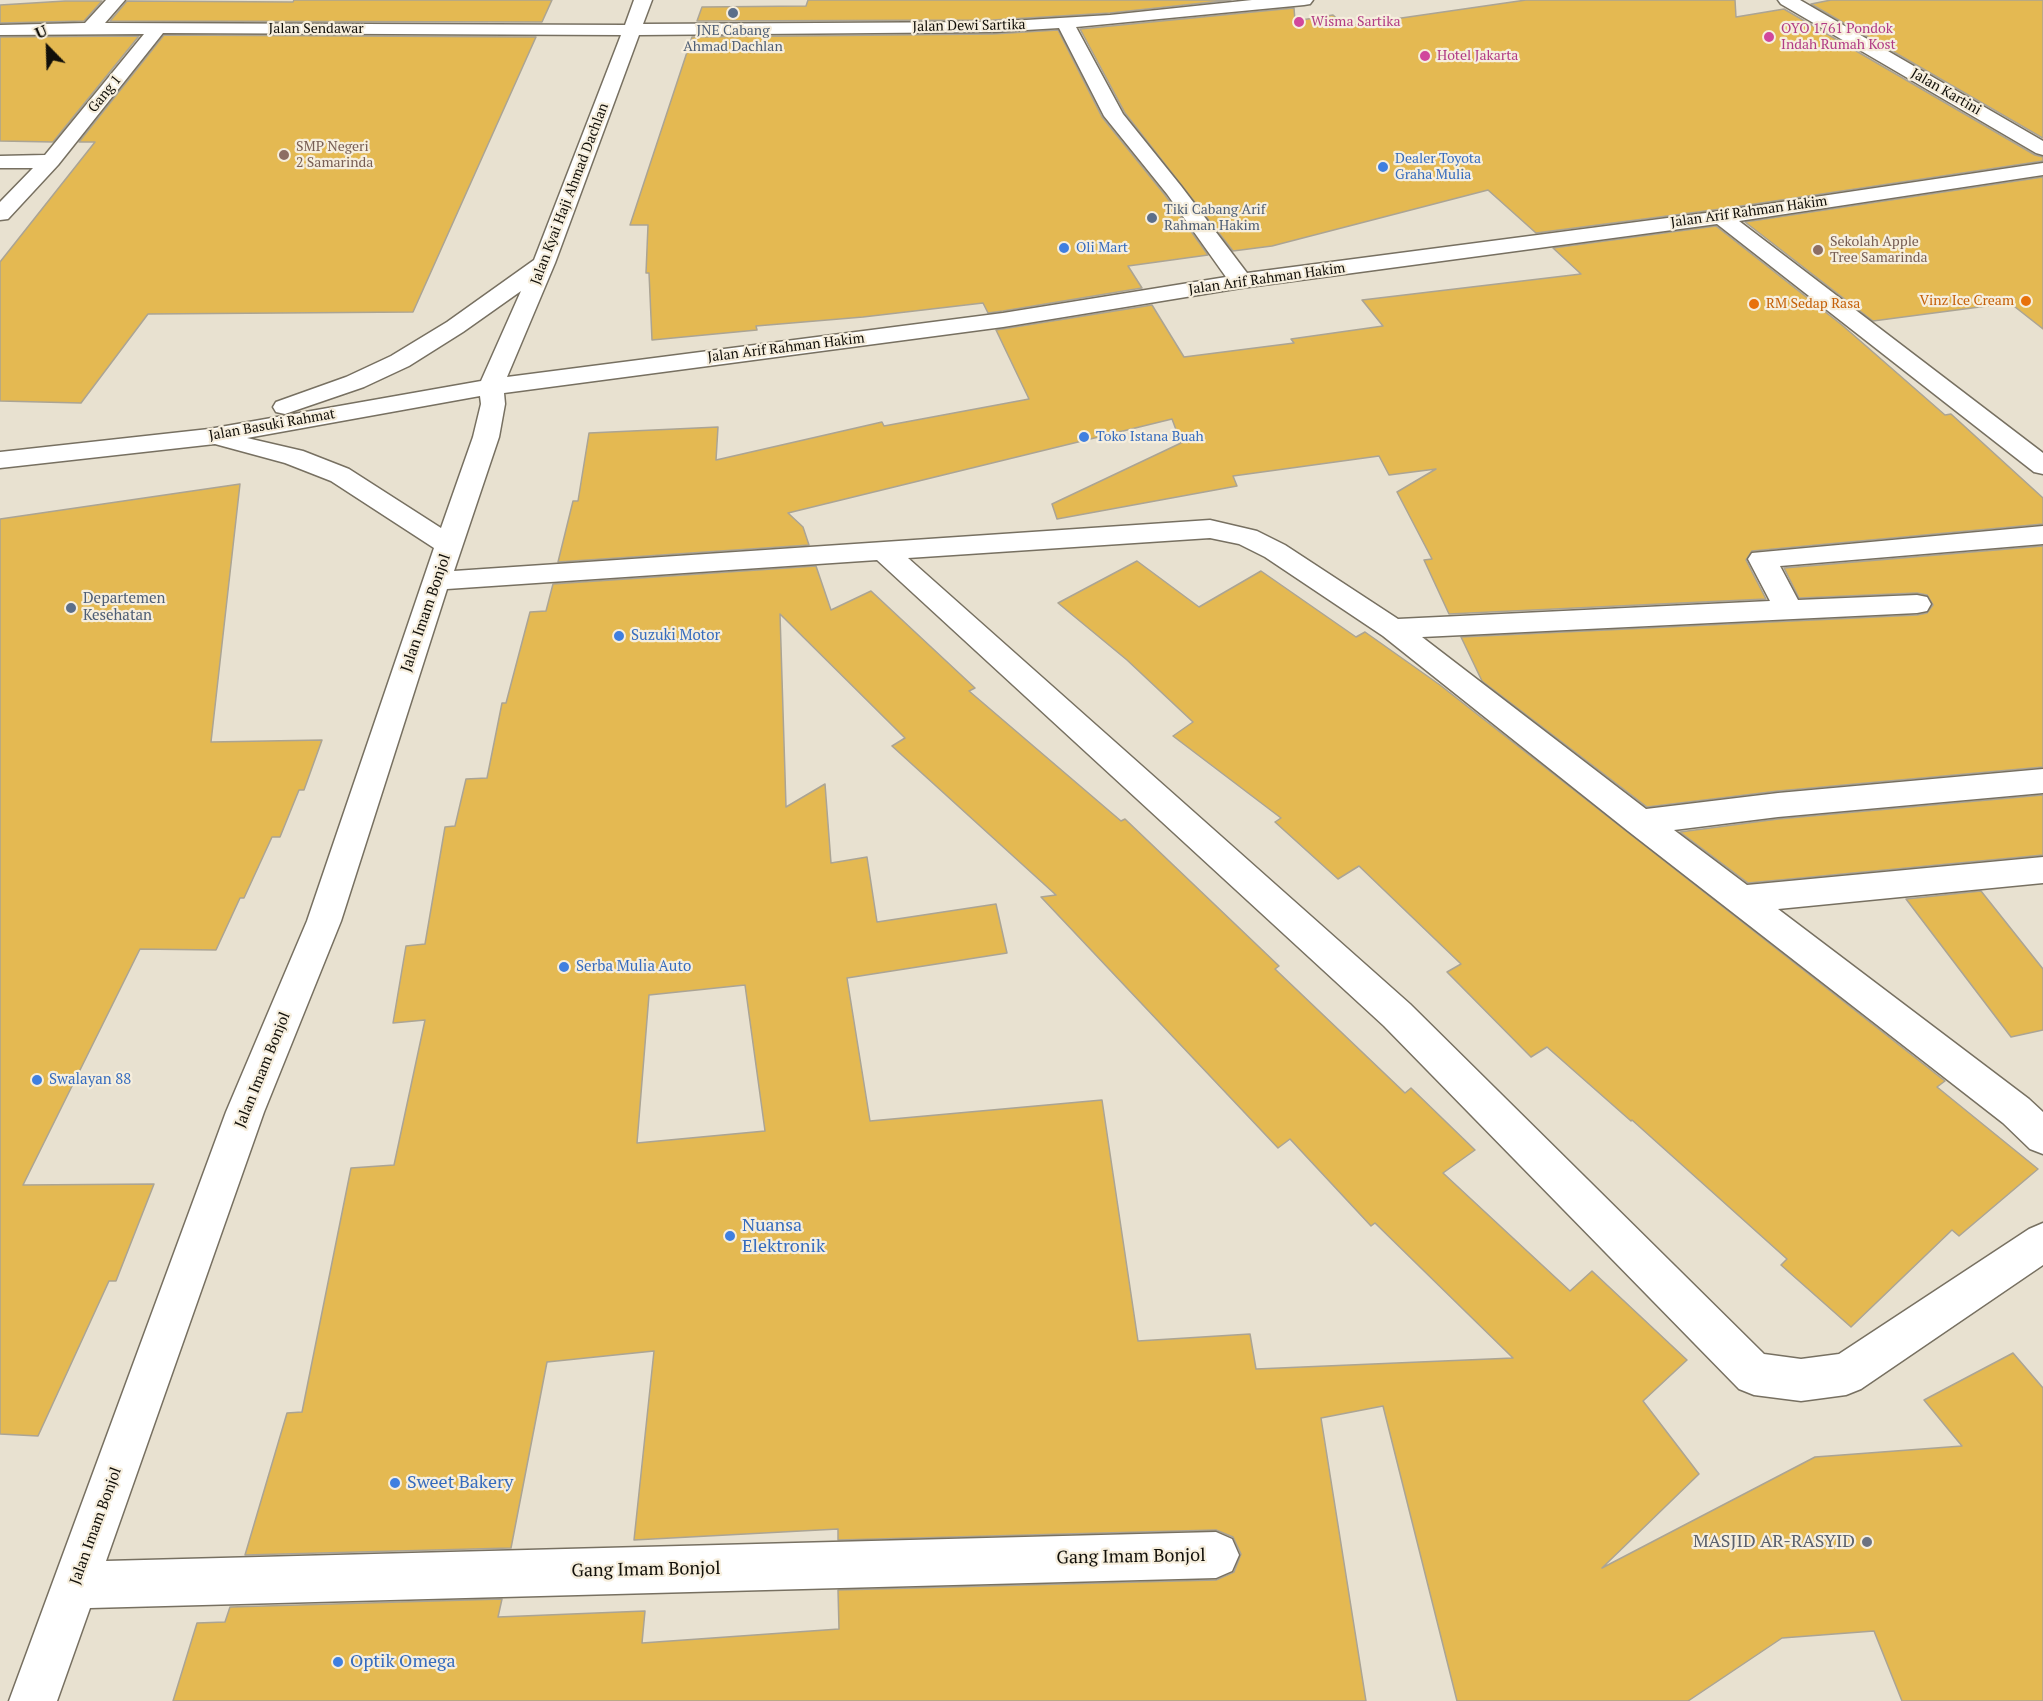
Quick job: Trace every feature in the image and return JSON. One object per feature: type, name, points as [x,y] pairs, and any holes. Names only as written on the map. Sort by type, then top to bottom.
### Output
[{"type":"street","points":[[91,28],[116,0]]},
{"type":"street","name":"Jalan Kyai Haji Ahmad Dachlan","points":[[491,387],[544,263],[643,0]]},
{"type":"street","name":"Jalan Dewi Sartika","points":[[633,30],[993,27],[1065,23],[1304,0]]},
{"type":"street","name":"Jalan Kartini","points":[[1788,0],[2043,149]]},
{"type":"street","points":[[1065,23],[1114,116],[1174,190],[1241,281]]},
{"type":"street","name":"Jalan Sendawar","points":[[0,30],[91,28],[633,30]]},
{"type":"street","name":"Gang 1","points":[[0,214],[51,161],[158,28]]},
{"type":"street","points":[[0,162],[51,161]]},
{"type":"street","name":"Jalan Arif Rahman Hakim","points":[[491,387],[1003,320],[1241,281],[1721,217],[2043,169]]},
{"type":"street","points":[[1721,217],[2043,466]]},
{"type":"street","points":[[197,438],[355,382],[391,365],[455,327],[544,263]]},
{"type":"street","name":"Jalan Imam Bonjol","points":[[33,1701],[245,1112],[324,921],[486,437],[493,404],[491,387]]},
{"type":"street","name":"Jalan Basuki Rahmat","points":[[0,460],[197,438],[491,387]]},
{"type":"street","points":[[197,438],[247,444],[294,457],[340,475],[449,544]]},
{"type":"street","points":[[436,581],[1210,529],[1247,537],[1275,551],[1393,629],[2016,1111],[2043,1137]]},
{"type":"street","points":[[1789,610],[1762,559],[2043,535]]},
{"type":"street","points":[[883,552],[1396,1015],[1754,1374],[1801,1380],[1846,1374],[2043,1242]]},
{"type":"street","points":[[1393,629],[1917,604]]},
{"type":"street","points":[[1640,822],[1778,805],[2043,781]]},
{"type":"street","points":[[1742,899],[2043,870]]},
{"type":"street","name":"Gang Imam Bonjol","points":[[75,1585],[1216,1555]]},
{"type":"building","points":[[294,0],[552,0],[542,22],[110,21],[127,1],[293,2]]},
{"type":"building","points":[[808,0],[1231,0],[1110,13],[993,20],[697,21],[702,7],[806,6]]},
{"type":"building","points":[[1526,0],[1735,0],[1736,17],[1784,9],[2035,155],[2043,157],[2043,161],[1721,209],[1536,233],[1488,190],[1272,246],[1233,251],[1125,113],[1080,29],[1294,8],[1295,21],[1333,15],[1346,26]]},
{"type":"building","points":[[1831,0],[2043,0],[2043,138],[1811,4]]},
{"type":"building","points":[[102,1],[84,21],[0,23],[0,5]]},
{"type":"building","points":[[1058,30],[1102,117],[1165,195],[1208,255],[1128,266],[1142,288],[1003,311],[988,313],[983,303],[863,317],[756,326],[757,330],[652,340],[649,273],[646,273],[648,225],[630,225],[692,37],[993,34]]},
{"type":"building","name":"SMP Negeri 2 Samarinda","points":[[164,35],[536,37],[413,312],[148,314],[81,403],[0,401],[0,262],[95,142],[79,142]]},
{"type":"building","points":[[139,36],[53,142],[0,141],[0,37]]},
{"type":"building","points":[[2043,177],[2043,329],[2010,303],[1873,321],[1745,222]]},
{"type":"building","points":[[1716,226],[1842,325],[1945,415],[1951,414],[2043,498],[2043,524],[1752,551],[1746,560],[1766,599],[1449,614],[1424,560],[1432,559],[1397,492],[1436,469],[1389,475],[1379,456],[1233,476],[1237,486],[1057,519],[1052,504],[1181,443],[1172,419],[788,513],[803,527],[809,545],[558,562],[573,501],[578,501],[589,433],[718,427],[716,460],[882,422],[884,426],[1029,399],[996,330],[1152,305],[1184,357],[1294,343],[1291,339],[1383,326],[1362,300],[1581,274],[1553,248]]},
{"type":"building","points":[[240,484],[211,742],[322,740],[304,790],[299,790],[280,837],[272,837],[244,898],[240,898],[216,950],[140,949],[23,1185],[154,1184],[116,1281],[109,1281],[38,1436],[0,1434],[0,519]]},
{"type":"building","points":[[2043,546],[2043,767],[1778,791],[1647,807],[1482,681],[1461,637],[1917,615],[1927,613],[1933,605],[1927,595],[1917,593],[1799,598],[1784,568]]},
{"type":"building","points":[[1137,561],[1199,607],[1261,571],[1356,637],[1365,632],[1440,685],[1945,1081],[1937,1087],[2038,1169],[1959,1236],[1952,1230],[1851,1327],[1781,1265],[1787,1259],[1547,1047],[1531,1057],[1447,972],[1461,964],[1359,866],[1338,879],[1275,822],[1281,818],[1173,736],[1193,722],[1127,660],[1058,603]]},
{"type":"building","points":[[816,566],[831,610],[871,591],[975,688],[969,691],[1121,821],[1125,819],[1279,966],[1275,969],[1405,1093],[1411,1088],[1475,1150],[1443,1173],[1570,1291],[1592,1271],[1687,1360],[1643,1401],[1699,1474],[1602,1568],[1815,1457],[1962,1446],[1924,1400],[2013,1353],[2043,1388],[2043,1701],[1902,1701],[1874,1631],[1782,1638],[1688,1701],[1457,1701],[1383,1406],[1321,1418],[1366,1701],[173,1701],[197,1623],[225,1622],[230,1607],[502,1599],[498,1617],[645,1611],[642,1643],[839,1629],[838,1590],[1216,1580],[1234,1572],[1241,1554],[1233,1537],[1216,1530],[838,1540],[838,1529],[634,1540],[654,1351],[547,1362],[511,1548],[245,1555],[287,1413],[302,1412],[351,1168],[394,1165],[425,1020],[393,1023],[406,946],[425,944],[445,827],[455,826],[466,779],[487,778],[502,703],[506,703],[530,612],[546,611],[553,584]],"holes":[[[780,614],[905,738],[892,746],[1056,895],[1041,897],[1278,1148],[1290,1139],[1371,1226],[1375,1223],[1513,1358],[1256,1369],[1250,1334],[1138,1341],[1102,1100],[870,1121],[847,978],[1007,953],[996,904],[877,922],[867,857],[831,863],[825,784],[786,807]],[[745,985],[765,1131],[637,1143],[649,995]]]},
{"type":"building","points":[[2043,795],[2043,855],[1748,883],[1680,832],[1778,819]]},
{"type":"building","points":[[1981,891],[2043,969],[2043,1030],[2011,1037],[1906,899]]},
{"type":"place","name":"JNE Cabang Ahmad Dachlan","points":[[733,13]]},
{"type":"place","name":"Wisma Sartika","points":[[1299,22]]},
{"type":"place","name":"OYO 1761 Pondok Indah Rumah Kost","points":[[1769,37]]},
{"type":"place","name":"Hotel Jakarta","points":[[1425,56]]},
{"type":"place","name":"SMP Negeri 2 Samarinda","points":[[284,155]]},
{"type":"place","name":"Dealer Toyota Graha Mulia","points":[[1383,167]]},
{"type":"place","name":"Tiki Cabang Arif Rahman Hakim","points":[[1152,218]]},
{"type":"place","name":"Oli Mart","points":[[1064,248]]},
{"type":"place","name":"Sekolah Apple Tree Samarinda","points":[[1818,250]]},
{"type":"place","name":"Vinz Ice Cream","points":[[2026,301]]},
{"type":"place","name":"RM Sedap Rasa","points":[[1754,304]]},
{"type":"place","name":"Toko Istana Buah","points":[[1084,437]]},
{"type":"place","name":"Departemen Kesehatan","points":[[71,608]]},
{"type":"place","name":"Suzuki Motor","points":[[619,636]]},
{"type":"place","name":"Serba Mulia Auto","points":[[564,967]]},
{"type":"place","name":"Swalayan 88","points":[[37,1080]]},
{"type":"place","name":"Nuansa Elektronik","points":[[730,1236]]},
{"type":"place","name":"Sweet Bakery","points":[[395,1483]]},
{"type":"place","name":"MASJID AR-RASYID","points":[[1867,1542]]},
{"type":"place","name":"Optik Omega","points":[[338,1662]]}]
